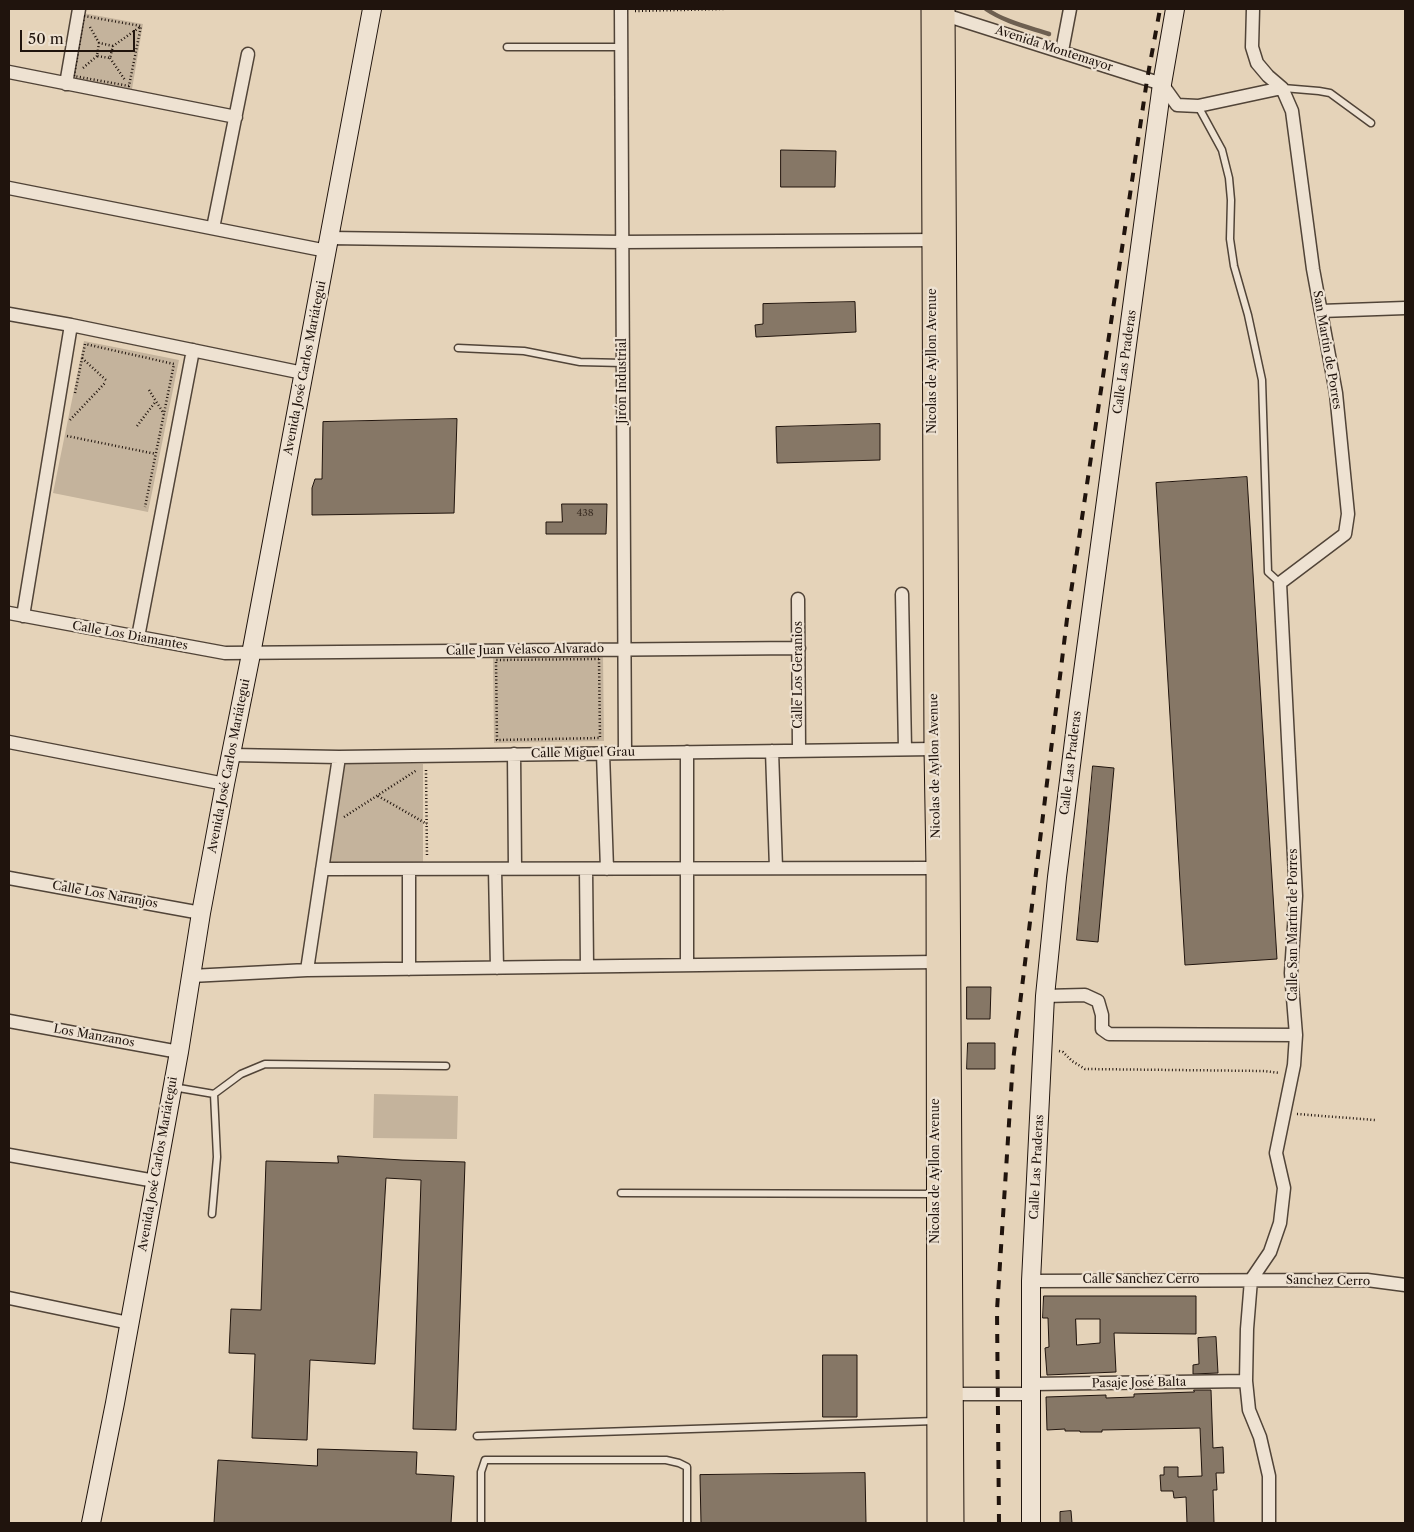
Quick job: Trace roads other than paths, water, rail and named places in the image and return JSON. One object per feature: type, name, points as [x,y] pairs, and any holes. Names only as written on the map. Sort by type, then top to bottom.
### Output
[{"type":"main road","name":"Nicolas de Ayllon Avenue","points":[[941,11],[934,748],[936,1194],[945,1394],[954,1523]]},
{"type":"main road","name":"Nicolas de Ayllon Avenue","points":[[937,1523],[936,1421],[945,1394],[940,240]]},
{"type":"street","name":"Avenida José Carlos Mariátegui","points":[[91,1523],[179,1052],[201,913],[252,654],[372,9]]},
{"type":"street","points":[[1062,51],[1070,9]]},
{"type":"street","name":"Calle Las Praderas","points":[[1031,1523],[1031,1281],[1045,996],[1078,709],[1162,84],[1175,9]]},
{"type":"street","points":[[1253,9],[1252,47],[1257,63],[1282,88]]},
{"type":"street","name":"Jirón Industrial","points":[[621,10],[625,753]]},
{"type":"street","name":"Avenida Montemayor","points":[[941,11],[1162,84]]},
{"type":"street","points":[[70,80],[81,12]]},
{"type":"street","points":[[213,228],[248,54]]},
{"type":"street","points":[[9,72],[70,80],[236,117]]},
{"type":"street","points":[[1162,84],[1177,105],[1198,106],[1282,88]]},
{"type":"street","name":"San Martin de Porres","points":[[1280,583],[1344,534],[1348,514],[1336,392],[1313,268],[1292,111],[1282,88]]},
{"type":"street","points":[[9,188],[213,228],[328,244],[940,240]]},
{"type":"street","points":[[1321,311],[1405,308]]},
{"type":"street","points":[[9,314],[303,373]]},
{"type":"street","points":[[23,616],[71,325]]},
{"type":"street","points":[[138,637],[193,350]]},
{"type":"street","name":"Calle San Martín de Porres","points":[[1269,1523],[1268,1476],[1260,1437],[1249,1410],[1246,1381],[1247,1329],[1251,1280],[1270,1252],[1280,1223],[1284,1188],[1276,1153],[1292,1075],[1296,1035],[1292,973],[1296,896],[1280,583]]},
{"type":"street","points":[[902,594],[905,749]]},
{"type":"street","name":"Calle Los Geranios","points":[[798,599],[799,750]]},
{"type":"street","name":"Calle Los Diamantes","points":[[9,613],[225,653],[252,654]]},
{"type":"street","name":"Calle Juan Velasco Alvarado","points":[[252,654],[799,648]]},
{"type":"street","points":[[9,742],[225,784]]},
{"type":"street","name":"Calle Miguel Grau","points":[[232,755],[339,757],[934,748]]},
{"type":"street","points":[[772,751],[776,868]]},
{"type":"street","points":[[688,752],[688,965]]},
{"type":"street","points":[[603,753],[607,869]]},
{"type":"street","points":[[514,754],[515,868]]},
{"type":"street","points":[[307,970],[339,757]]},
{"type":"street","points":[[322,869],[936,868]]},
{"type":"street","points":[[409,869],[409,969]]},
{"type":"street","points":[[495,869],[497,968]]},
{"type":"street","points":[[586,869],[587,966]]},
{"type":"street","name":"Calle Los Naranjos","points":[[9,878],[201,913]]},
{"type":"street","points":[[191,976],[307,970],[936,962]]},
{"type":"street","points":[[1045,996],[1085,995],[1098,1001],[1102,1015],[1102,1029],[1110,1034],[1296,1035]]},
{"type":"street","name":"Los Manzanos","points":[[9,1021],[179,1052]]},
{"type":"street","points":[[9,1155],[155,1181]]},
{"type":"street","name":"Calle Sanchez Cerro","points":[[1031,1281],[1251,1280]]},
{"type":"street","name":"Sanchez Cerro","points":[[1251,1280],[1367,1280],[1405,1285]]},
{"type":"street","points":[[9,1298],[129,1323]]},
{"type":"street","name":"Pasaje José Balta","points":[[945,1394],[1246,1381]]},
{"type":"lane","points":[[506,47],[621,47]]},
{"type":"lane","points":[[1282,88],[1330,93],[1371,123]]},
{"type":"lane","points":[[1198,106],[1222,150],[1229,178],[1230,239],[1234,266],[1248,316],[1262,380],[1268,572],[1280,583]]},
{"type":"lane","points":[[458,348],[524,352],[580,362],[623,363]]},
{"type":"lane","points":[[172,1087],[214,1094],[241,1074],[265,1064],[446,1066]]},
{"type":"lane","points":[[212,1214],[217,1157],[214,1094]]},
{"type":"lane","points":[[621,1193],[936,1194]]},
{"type":"lane","points":[[477,1436],[936,1421]]},
{"type":"lane","points":[[481,1523],[481,1472],[484,1460],[666,1460],[687,1467],[687,1523]]},
{"type":"waterway","points":[[986,9],[1009,21],[1049,34]]},
{"type":"railway","points":[[999,1523],[997,1310],[1013,1061],[1067,619],[1147,80],[1160,9]]}]
